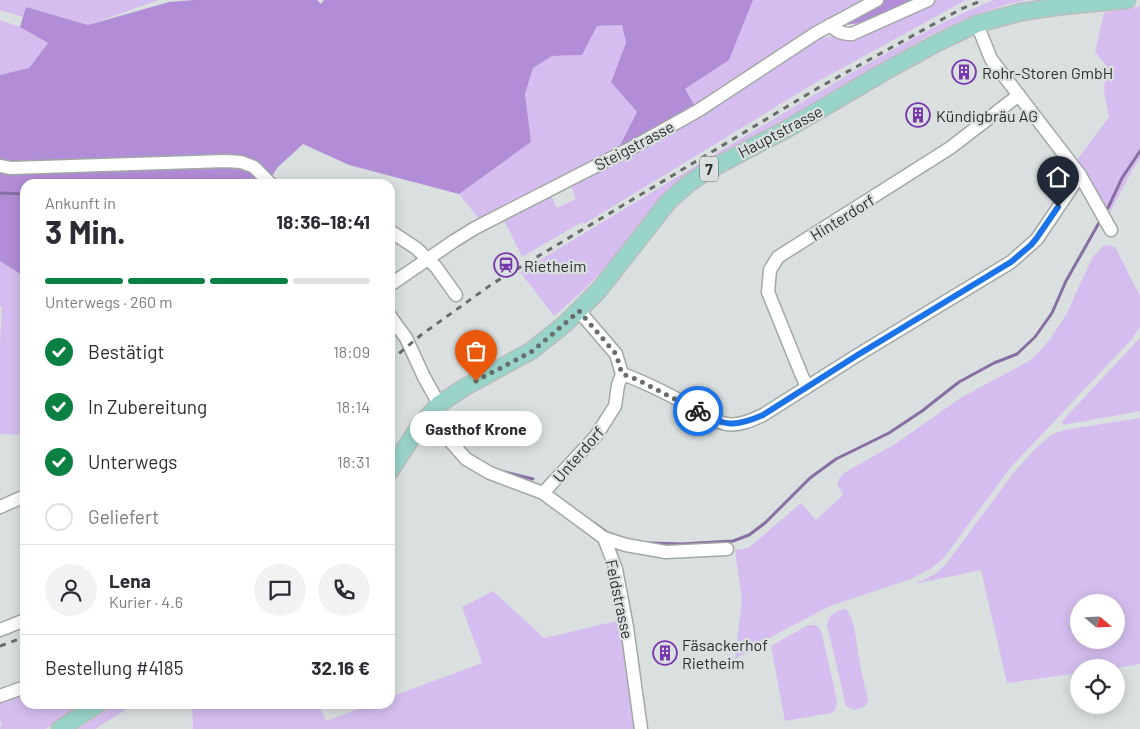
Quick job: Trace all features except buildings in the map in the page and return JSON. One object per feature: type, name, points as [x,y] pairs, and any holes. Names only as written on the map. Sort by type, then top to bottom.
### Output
[{"type":"main road","name":"Hauptstrasse","points":[[395,463],[421,424],[439,404],[465,387],[531,352],[579,311],[615,271],[632,246],[668,202],[688,184],[707,171],[787,129],[937,43],[977,24],[1021,12],[1127,0]]},
{"type":"main road","points":[[60,729],[90,709]]},
{"type":"street","name":"Steigstrasse","points":[[395,282],[475,228],[637,145],[699,110],[797,45],[876,0]]},
{"type":"street","points":[[830,25],[842,34],[852,34],[928,0]]},
{"type":"street","points":[[977,24],[991,59],[1080,175],[1111,230]]},
{"type":"street","name":"Hinterdorf","points":[[807,387],[768,292],[770,270],[778,257],[950,148],[1019,95]]},
{"type":"street","points":[[0,166],[11,168],[225,161],[241,162],[254,167],[266,179]]},
{"type":"street","points":[[579,311],[616,354],[622,374],[636,379],[709,418],[728,424],[747,422],[763,415],[1011,262],[1036,239],[1080,175]]},
{"type":"street","points":[[395,234],[416,248],[428,259],[456,295]]},
{"type":"street","points":[[395,323],[406,338],[439,404]]},
{"type":"street","name":"Unterdorf","points":[[543,492],[596,436],[615,406],[618,385],[622,374]]},
{"type":"street","name":"Feldstrasse","points":[[428,416],[466,459],[490,473],[543,492],[604,538],[616,569],[627,627],[641,729]]},
{"type":"street","points":[[0,507],[20,498]]},
{"type":"street","points":[[604,538],[626,545],[666,552],[727,549]]},
{"type":"street","points":[[0,630],[20,622]]},
{"type":"street","points":[[0,696],[20,690]]},
{"type":"shaded area","points":[[0,0],[159,0],[88,25],[26,7],[23,17],[0,10]]},
{"type":"shaded area","points":[[194,0],[317,0],[321,4],[324,0],[753,0],[729,60],[685,89],[695,106],[618,149],[637,112],[611,82],[626,43],[622,25],[597,26],[582,55],[552,56],[533,68],[525,94],[531,142],[459,194],[349,165],[303,144],[277,168],[270,179],[20,179],[20,274],[0,261],[0,75],[29,68],[48,43],[20,27],[26,7],[88,25],[169,2]]},
{"type":"shaded area","points":[[753,0],[864,0],[775,52],[695,106],[685,89],[729,60]]},
{"type":"shaded area","points":[[882,0],[913,0],[859,23],[838,26]]},
{"type":"shaded area","points":[[937,0],[966,0],[815,83],[584,224],[582,222],[522,257],[503,218],[550,193],[557,208],[576,199],[570,184],[813,39],[862,33]]},
{"type":"shaded area","points":[[993,0],[1027,0],[975,15],[930,35],[830,97],[687,176],[584,290],[554,316],[520,272],[870,62],[918,35]]},
{"type":"shaded area","points":[[1140,6],[1140,159],[1109,214],[1077,160],[1109,117],[1104,91],[1106,65],[1095,52],[1104,13]]},
{"type":"shaded area","points":[[0,20],[20,27],[48,43],[29,68],[0,75]]},
{"type":"shaded area","points":[[622,25],[626,44],[611,81],[637,112],[618,149],[479,219],[459,194],[531,142],[525,94],[533,68],[552,56],[582,55],[597,26]]},
{"type":"shaded area","points":[[1108,245],[1116,248],[1140,296],[1140,327],[1132,339],[1011,467],[943,559],[930,569],[911,579],[830,606],[780,632],[735,659],[742,600],[735,550],[748,548],[801,503],[816,520],[843,495],[837,485],[844,473],[895,444],[962,397],[1029,361],[1050,339],[1066,315],[1092,258],[1103,246]]},
{"type":"shaded area","points":[[0,261],[20,274],[20,435],[0,434],[2,308],[0,306]]},
{"type":"shaded area","points":[[1140,338],[1140,411],[1063,425],[1064,419]]},
{"type":"shaded area","points":[[1140,418],[1140,664],[1125,666],[1125,659],[1070,659],[1070,674],[1007,683],[981,570],[915,584],[935,574],[946,564],[1014,472],[1051,435],[1064,430]]},
{"type":"shaded area","points":[[493,591],[544,638],[621,620],[634,729],[193,729],[192,709],[320,709],[326,721],[358,709],[395,709],[395,695],[482,663],[462,607]]},
{"type":"shaded area","points":[[845,608],[852,619],[856,634],[868,699],[865,705],[854,710],[846,706],[827,625],[831,616]]},
{"type":"shaded area","points":[[808,625],[819,627],[822,635],[837,704],[835,710],[831,713],[785,721],[771,646]]},
{"type":"shaded area","points":[[20,694],[20,709],[76,709],[46,729],[0,729],[0,726],[2,726],[0,701]]},
{"type":"shaded area","points":[[108,709],[127,709],[95,729],[78,729]]},
{"type":"waterway","points":[[1108,208],[1122,178],[1140,151]]},
{"type":"waterway","points":[[0,193],[20,194]]},
{"type":"waterway","points":[[651,543],[681,544],[733,541],[749,535],[765,523],[810,478],[836,459],[889,433],[922,411],[959,382],[994,363],[1017,354],[1035,337],[1052,313],[1066,281],[1100,221]]},
{"type":"waterway","points":[[501,471],[533,479]]},
{"type":"waterway","points":[[594,523],[614,535]]},
{"type":"railway","points":[[395,357],[421,335],[492,284],[818,88],[961,9],[983,0]]},
{"type":"railway","points":[[0,646],[20,639]]},
{"type":"way so far","points":[[476,381],[531,352],[579,311],[616,354],[622,374],[636,379],[698,411]]},
{"type":"place","name":"Rohr-Storen GmbH","points":[[964,72]]},
{"type":"place","name":"Kündigbräu AG","points":[[918,115]]},
{"type":"place","name":"Rietheim","points":[[506,265]]},
{"type":"place","name":"Gasthof Krone","points":[[476,381]]},
{"type":"place","name":"Fäsackerhof Rietheim","points":[[665,653]]},
{"type":"route","points":[[698,411],[709,418],[728,424],[747,422],[763,415],[1011,262],[1031,245],[1058,207]]}]
